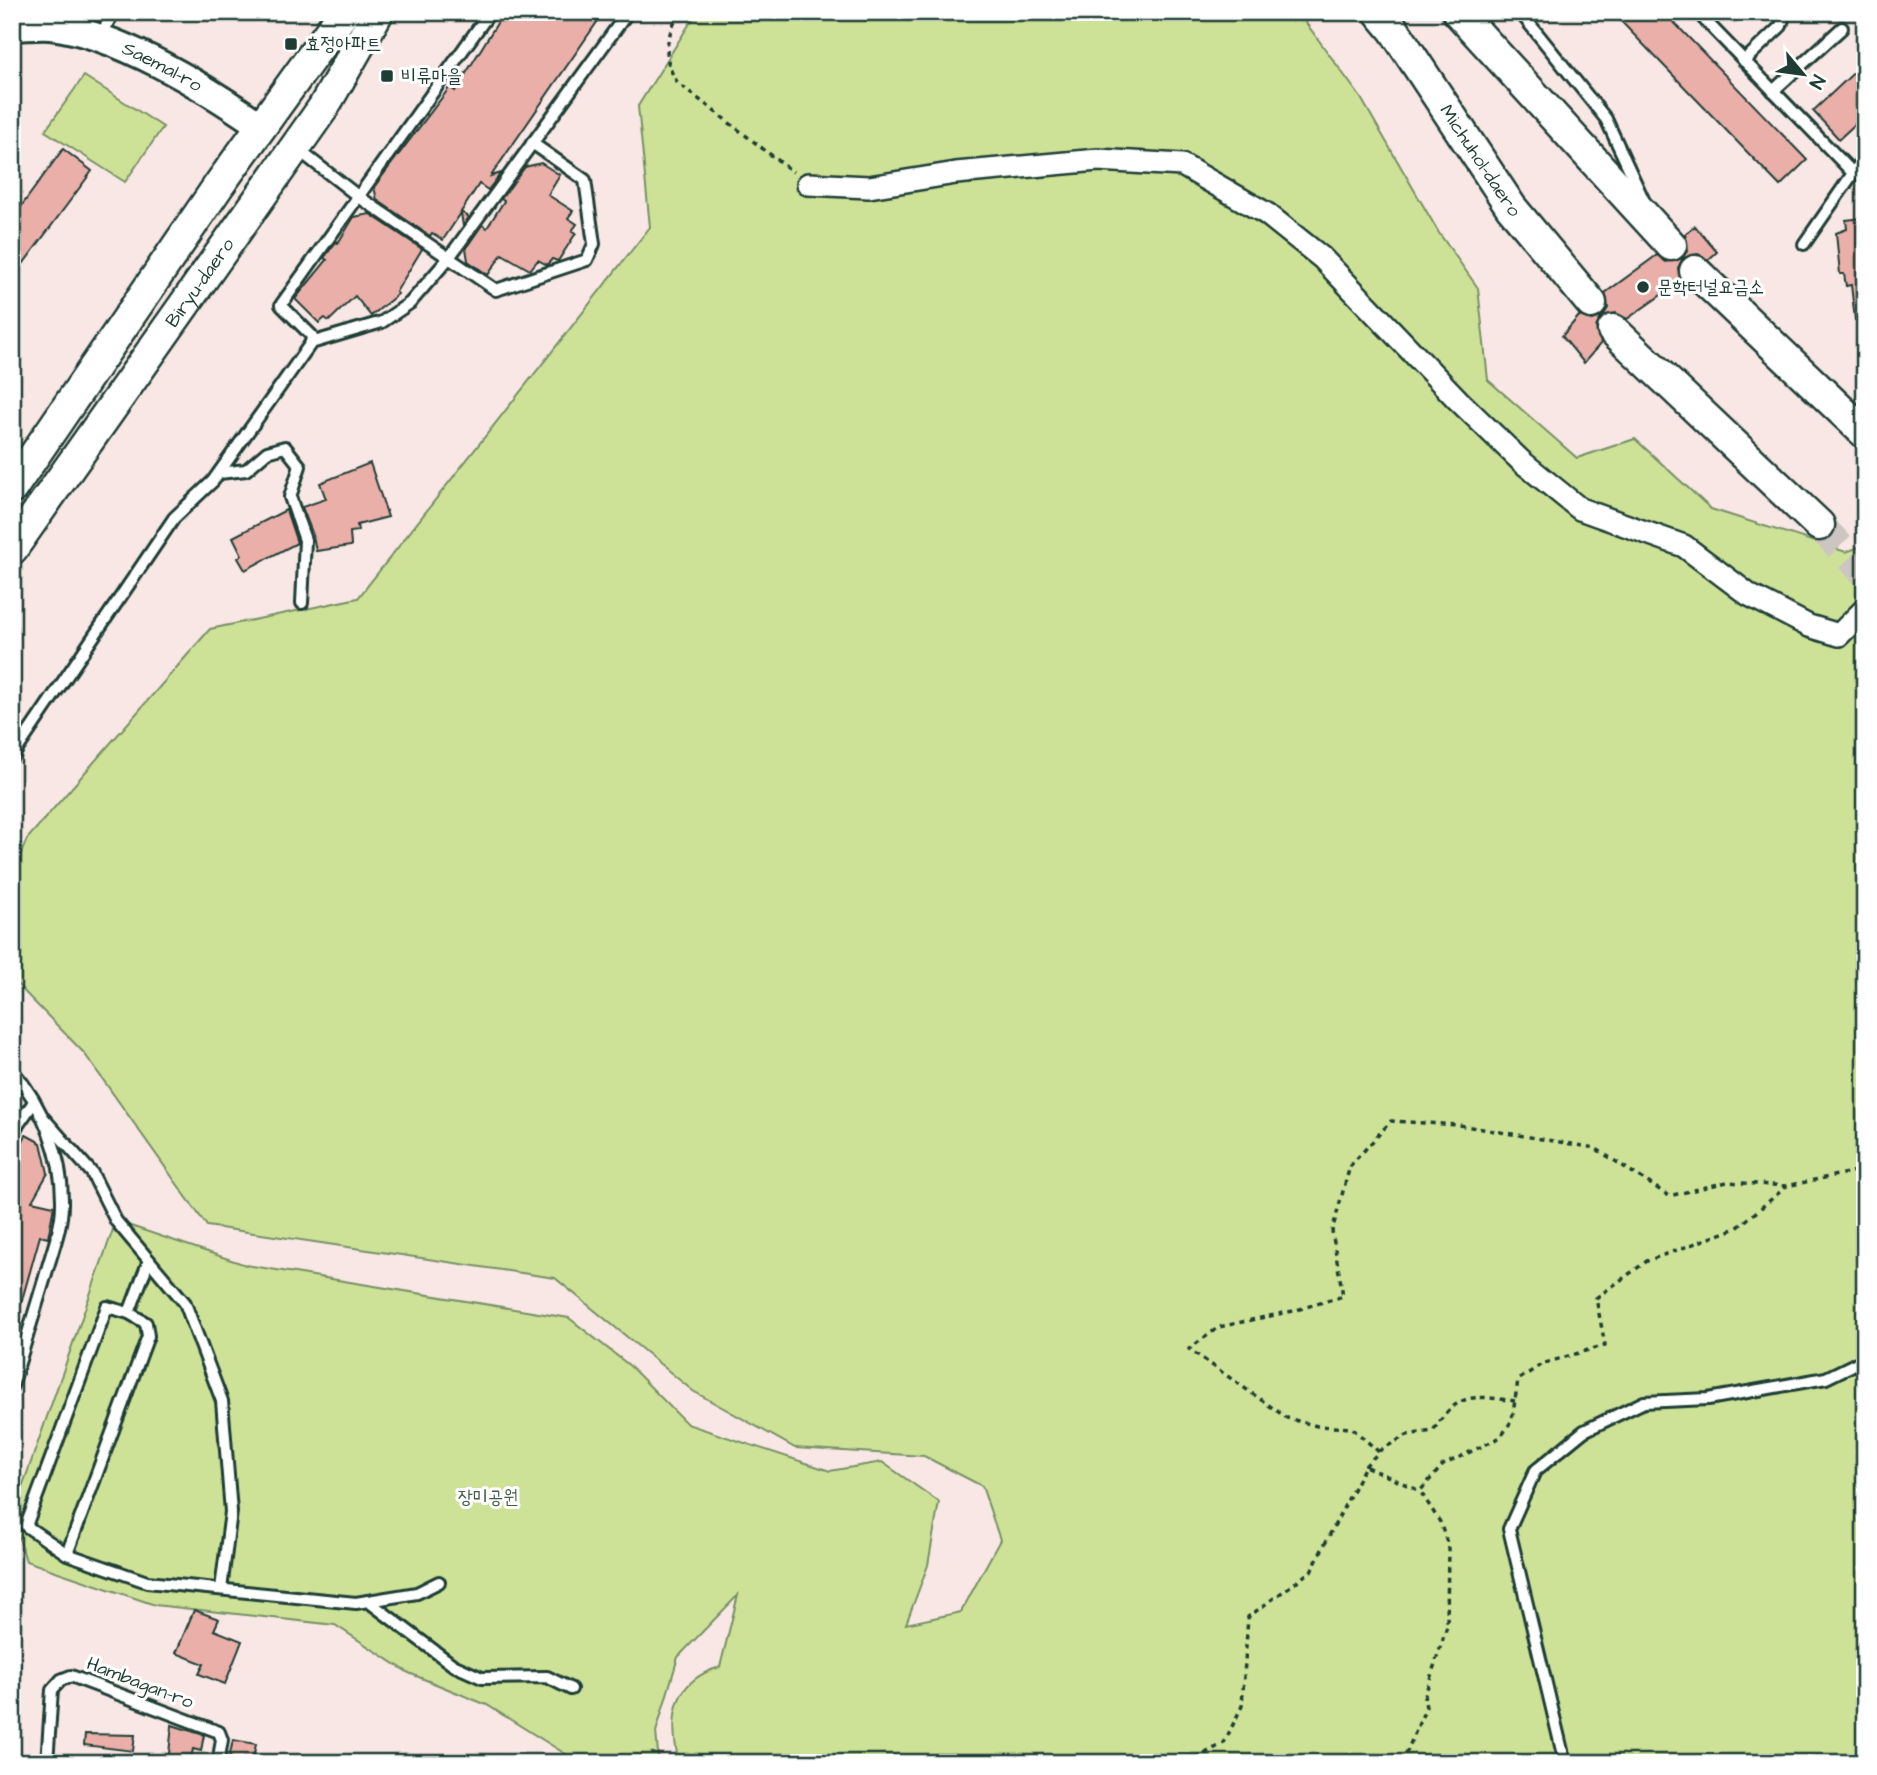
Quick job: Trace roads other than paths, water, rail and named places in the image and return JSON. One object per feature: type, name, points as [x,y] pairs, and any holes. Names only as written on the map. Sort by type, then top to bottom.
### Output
[{"type":"main road","points":[[295,77],[332,12]]},
{"type":"main road","name":"Biryu-daero","points":[[12,488],[295,77],[344,12]]},
{"type":"main road","name":"Biryu-daero","points":[[12,549],[323,108],[378,12]]},
{"type":"main road","points":[[323,108],[399,12]]},
{"type":"main road","name":"Michuhol-daero","points":[[1379,12],[1394,30],[1511,207],[1591,303]]},
{"type":"main road","points":[[1458,12],[1665,239]]},
{"type":"main road","points":[[1695,271],[1865,433]]},
{"type":"main road","points":[[1613,330],[1819,525]]},
{"type":"street","name":"Saemal-ro","points":[[12,27],[51,26],[99,38],[164,67],[261,126]]},
{"type":"street","points":[[808,184],[869,187],[956,173],[1098,160],[1182,165],[1267,214],[1322,258],[1467,409],[1521,461],[1580,509],[1684,546],[1749,595],[1809,626],[1839,635],[1865,609]]},
{"type":"lane","points":[[99,38],[114,12]]},
{"type":"lane","points":[[12,757],[174,518],[219,473],[311,343],[312,336],[281,305],[490,12]]},
{"type":"lane","points":[[311,343],[382,322],[410,303],[448,259],[628,12]]},
{"type":"lane","points":[[1520,12],[1606,119],[1665,239]]},
{"type":"lane","points":[[1697,12],[1852,173]]},
{"type":"lane","points":[[1744,61],[1781,26],[1785,12]]},
{"type":"lane","points":[[1773,90],[1842,29]]},
{"type":"lane","points":[[294,147],[359,197],[496,290],[587,260],[594,244],[585,180],[532,143]]},
{"type":"lane","points":[[1804,244],[1865,156]]},
{"type":"lane","points":[[219,473],[246,470],[267,452],[285,447],[300,466],[290,497],[305,540],[302,603]]},
{"type":"lane","points":[[12,1070],[34,1102],[55,1152],[62,1207],[54,1247],[12,1386]]},
{"type":"lane","points":[[12,1133],[34,1102]]},
{"type":"lane","points":[[40,1114],[92,1174],[116,1221],[185,1303],[222,1401],[230,1512],[221,1590]]},
{"type":"lane","points":[[129,1313],[149,1260]]},
{"type":"lane","points":[[67,1554],[148,1336],[146,1323],[129,1313],[107,1307],[26,1526],[67,1554],[147,1582],[356,1604],[417,1593],[439,1582]]},
{"type":"lane","points":[[1565,1763],[1510,1528],[1535,1471],[1584,1431],[1644,1402],[1708,1399],[1826,1378],[1865,1359]]},
{"type":"lane","points":[[368,1601],[453,1665],[482,1678],[547,1677],[571,1689]]},
{"type":"lane","name":"Hambagan-ro","points":[[47,1763],[52,1690],[61,1680],[71,1676],[219,1732],[222,1740],[218,1763]]},
{"type":"tunnel","points":[[1819,525],[1865,573]]},
{"type":"place","name":"효정아파트","points":[[291,44]]},
{"type":"place","name":"비류마을","points":[[387,76]]},
{"type":"place","name":"문학터널요금소","points":[[1643,287]]},
{"type":"park label","name":"장미공원","points":[[488,1497]]}]
